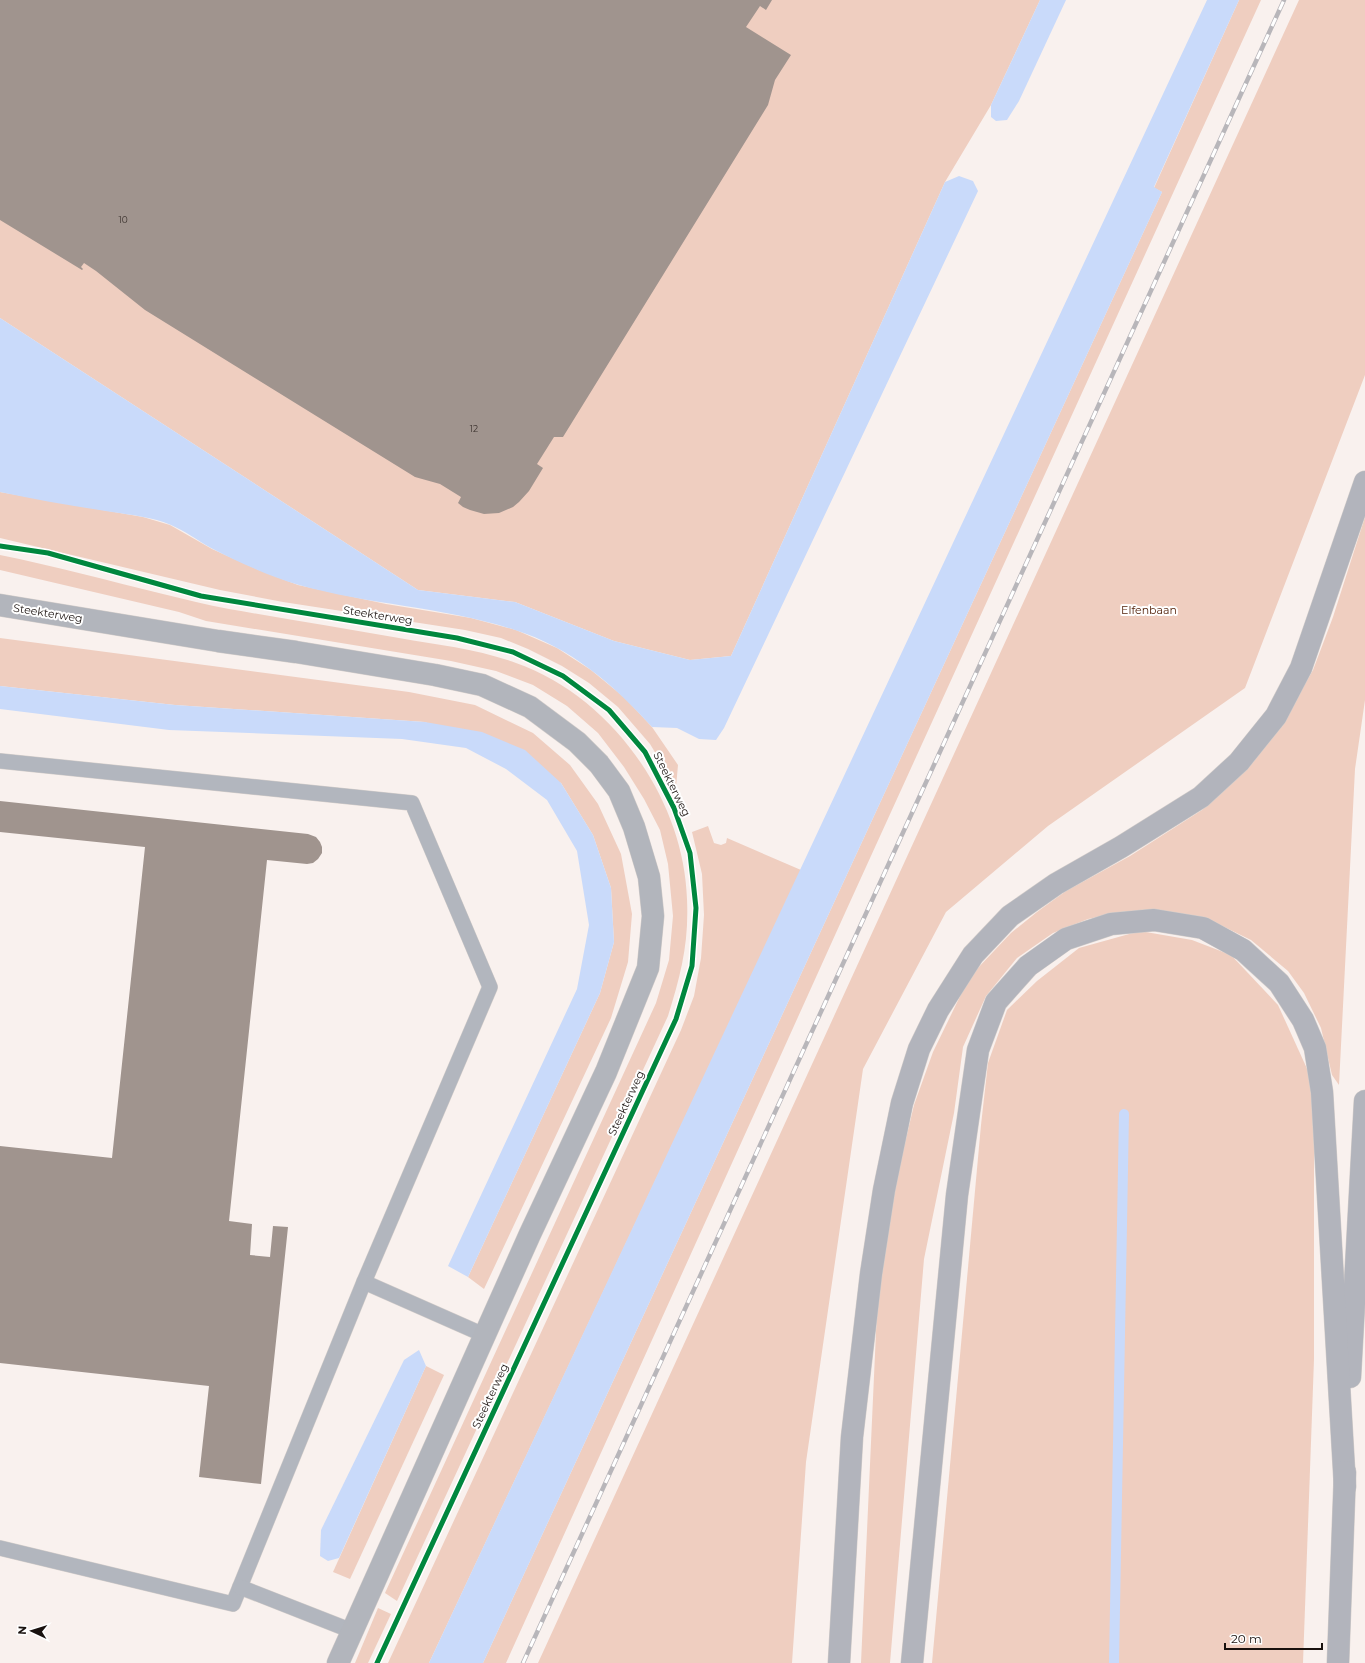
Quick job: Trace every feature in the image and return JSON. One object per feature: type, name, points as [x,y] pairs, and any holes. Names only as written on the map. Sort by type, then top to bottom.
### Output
[{"type":"highway","points":[[839,1663],[852,1437],[871,1274],[884,1190],[901,1110],[919,1049],[938,1010],[973,955],[1010,916],[1056,884],[1121,847],[1201,797],[1239,762],[1276,716],[1301,668],[1365,482]]},
{"type":"highway","points":[[912,1663],[957,1195],[978,1050],[996,1002],[1028,966],[1066,939],[1111,924],[1154,920],[1203,928],[1243,950],[1279,983],[1303,1020],[1315,1048],[1322,1092],[1344,1487]]},
{"type":"highway","points":[[1338,1663],[1344,1487],[1365,1101]]},
{"type":"main road","name":"Steekterweg","points":[[0,605],[412,671],[482,685],[530,707],[577,742],[599,764],[619,791],[634,827],[649,877],[653,916],[648,968],[606,1072],[484,1335],[338,1663]]},
{"type":"lane","points":[[0,761],[412,803],[490,987],[364,1282],[233,1604],[0,1548]]},
{"type":"lane","points":[[364,1282],[484,1335]]},
{"type":"lane","points":[[240,1587],[352,1630]]},
{"type":"green space","points":[[0,0],[1040,0],[991,105],[945,182],[731,656],[690,660],[614,641],[515,602],[418,590],[0,318]]},
{"type":"green space","points":[[1239,0],[1261,0],[845,913],[506,1663],[483,1663],[1162,192],[1154,188]]},
{"type":"green space","name":"Elfenbaan","points":[[1299,0],[1365,0],[1365,375],[1245,688],[1048,826],[946,912],[863,1069],[806,1462],[792,1663],[538,1663]]},
{"type":"green space","points":[[0,492],[143,517],[170,525],[212,549],[259,570],[298,585],[386,604],[471,618],[516,630],[557,648],[591,670],[625,698],[652,727],[678,765],[676,787],[650,744],[618,707],[589,683],[562,666],[528,649],[501,638],[465,630],[283,602],[220,590],[0,538]]},
{"type":"green space","points":[[1365,517],[1365,700],[1355,769],[1339,1085],[1332,1075],[1321,1028],[1304,993],[1288,971],[1251,940],[1210,920],[1180,914],[1127,911],[1088,919],[1053,933],[1017,958],[986,996],[963,1047],[954,1113],[924,1259],[890,1663],[861,1663],[879,1266],[893,1193],[914,1105],[933,1052],[966,984],[976,970],[1011,933],[1066,891],[1130,856],[1202,810],[1242,773],[1283,722],[1313,670],[1333,617]]},
{"type":"green space","points":[[0,555],[221,607],[458,648],[487,654],[516,663],[550,679],[582,700],[611,726],[636,756],[657,789],[672,825],[683,862],[687,899],[687,930],[677,986],[668,1016],[397,1601],[385,1593],[656,1003],[669,960],[673,916],[668,864],[660,830],[644,799],[624,767],[598,733],[567,706],[533,685],[496,671],[451,661],[206,621],[179,612],[0,570]]},
{"type":"green space","points":[[0,638],[409,692],[475,705],[533,733],[570,765],[598,804],[621,854],[632,914],[628,962],[611,1018],[484,1289],[468,1277],[600,993],[614,942],[611,888],[593,835],[561,783],[425,722],[175,705],[0,686]]},
{"type":"green space","points":[[708,826],[714,843],[721,845],[726,843],[727,838],[801,870],[429,1663],[388,1663],[681,1030],[694,996],[701,958],[704,915],[702,874],[692,832]]},
{"type":"green space","points":[[1140,931],[1192,940],[1231,955],[1278,1005],[1314,1084],[1314,1359],[1303,1663],[932,1663],[981,1125],[988,1063],[1007,1010],[1037,981],[1079,948]]},
{"type":"green space","points":[[426,1366],[444,1375],[350,1579],[333,1572]]},
{"type":"green space","points":[[378,1608],[391,1614],[368,1663],[355,1663]]},
{"type":"water","points":[[1040,0],[1066,0],[1019,101],[1007,120],[996,121],[991,117],[991,105]]},
{"type":"water","points":[[1207,0],[1239,0],[1154,187],[1162,192],[483,1663],[429,1663]]},
{"type":"water","points":[[959,176],[973,181],[978,191],[724,728],[716,740],[699,739],[677,728],[652,727],[606,682],[590,669],[554,646],[515,630],[462,616],[326,592],[299,585],[243,563],[211,548],[176,527],[157,520],[0,492],[0,318],[418,590],[515,602],[614,641],[690,660],[731,656],[945,182]]},
{"type":"water","points":[[0,686],[175,705],[425,722],[482,732],[525,750],[561,783],[593,835],[611,888],[614,942],[600,993],[468,1277],[448,1266],[577,989],[589,925],[577,851],[547,800],[506,769],[466,748],[402,739],[169,730],[0,709]]},
{"type":"water","points":[[419,1350],[426,1366],[339,1558],[328,1561],[320,1556],[321,1530],[404,1360]]},
{"type":"building","points":[[0,0],[772,0],[766,10],[760,6],[746,27],[791,55],[775,80],[768,105],[563,437],[554,437],[537,464],[543,468],[529,491],[513,507],[499,513],[484,514],[463,507],[458,503],[461,497],[440,484],[415,477],[145,310],[84,263],[81,267],[83,269],[82,270],[0,220]]},
{"type":"building","points":[[0,801],[308,834],[316,837],[322,847],[322,853],[313,863],[307,864],[267,860],[229,1221],[252,1224],[250,1255],[270,1257],[273,1226],[288,1227],[261,1484],[199,1477],[209,1386],[0,1363],[0,1146],[112,1158],[145,847],[0,832]]},
{"type":"waterway","points":[[1114,1663],[1124,1114]]},
{"type":"railway","points":[[523,1663],[1284,0]]},
{"type":"cycle path","points":[[0,546],[48,553],[201,596],[457,638],[513,652],[563,676],[609,710],[645,752],[674,808],[690,853],[696,908],[692,966],[676,1019],[377,1663]]}]
